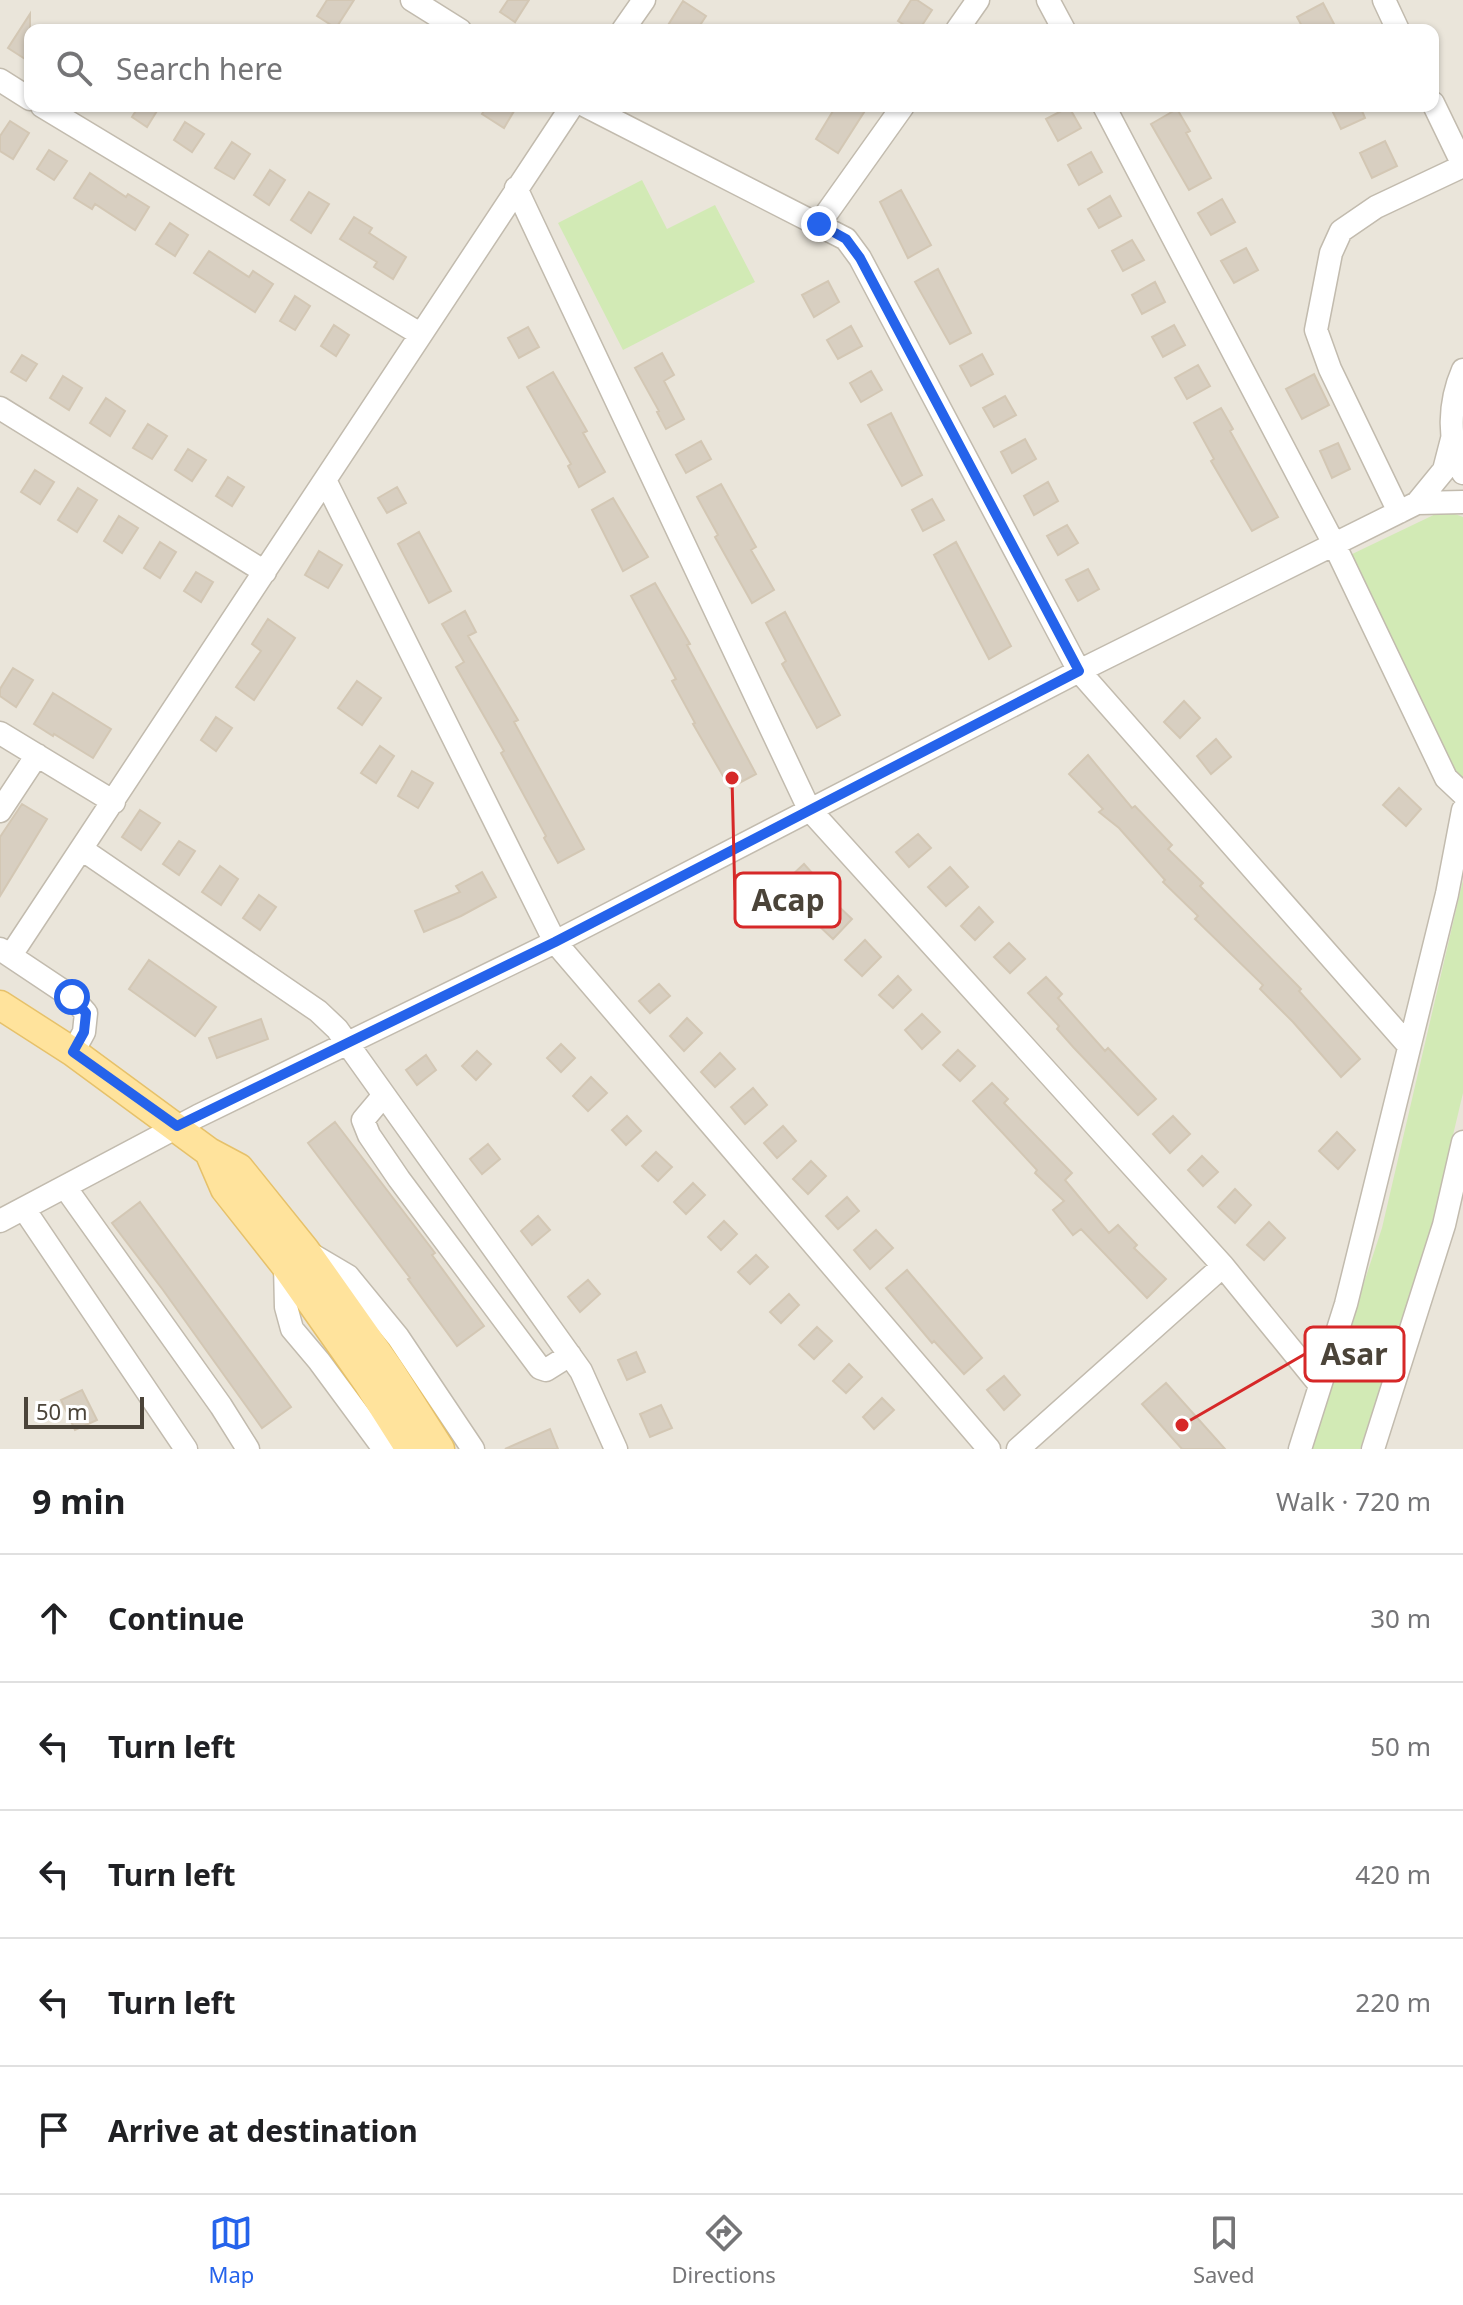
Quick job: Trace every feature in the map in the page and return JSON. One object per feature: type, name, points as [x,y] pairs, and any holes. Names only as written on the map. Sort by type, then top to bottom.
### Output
[{"type":"main road","points":[[0,1005],[73,1052],[209,1152],[239,1168],[410,1449]]},
{"type":"main road","points":[[295,1258],[389,1369],[440,1449]]},
{"type":"street","points":[[412,0],[450,24]]},
{"type":"street","points":[[627,24],[644,0]]},
{"type":"street","points":[[961,24],[978,0]]},
{"type":"street","points":[[1048,0],[1061,24]]},
{"type":"street","points":[[1384,0],[1395,24]]},
{"type":"street","points":[[0,80],[24,95]]},
{"type":"street","points":[[52,112],[420,334]]},
{"type":"street","points":[[73,1052],[84,1032],[86,1013],[72,997],[6,952],[83,850],[568,112]]},
{"type":"street","points":[[598,112],[846,239],[860,258],[1079,671],[1409,1046]]},
{"type":"street","points":[[819,224],[899,112]]},
{"type":"street","points":[[1107,112],[1334,544],[1446,778],[1463,794]]},
{"type":"street","points":[[1408,507],[1330,369],[1316,330],[1331,253],[1341,231],[1376,207],[1463,165],[1437,112]]},
{"type":"street","points":[[516,188],[809,809],[1223,1266],[1320,1385]]},
{"type":"street","points":[[1463,370],[1456,385],[1451,412],[1452,439],[1463,473]]},
{"type":"street","points":[[0,408],[265,572]]},
{"type":"street","points":[[0,1221],[177,1126],[555,942],[1079,671],[1408,507],[1444,470],[1452,439]]},
{"type":"street","points":[[325,480],[555,942],[989,1449]]},
{"type":"street","points":[[1408,507],[1463,502]]},
{"type":"street","points":[[0,733],[114,802]]},
{"type":"street","points":[[0,811],[37,755]]},
{"type":"street","points":[[1300,1449],[1346,1304],[1447,894],[1463,810]]},
{"type":"street","points":[[83,850],[318,1011],[348,1044],[581,1371],[616,1449]]},
{"type":"street","points":[[384,1095],[363,1120],[369,1135],[399,1179],[540,1368],[546,1370],[570,1355]]},
{"type":"street","points":[[1373,1449],[1444,1225],[1463,1142]]},
{"type":"street","points":[[65,1187],[221,1406],[248,1449]]},
{"type":"street","points":[[24,1209],[186,1449]]},
{"type":"street","points":[[384,1449],[292,1329],[286,1307],[295,1258],[348,1276],[416,1361],[473,1449]]},
{"type":"street","points":[[1018,1449],[1223,1266]]},
{"type":"shaded area","points":[[0,0],[1463,0],[1463,1449],[0,1449]]},
{"type":"green space","points":[[642,180],[667,229],[715,205],[755,282],[623,350],[558,223]]},
{"type":"green space","points":[[1444,510],[1463,517],[1463,777],[1452,773],[1346,557]]},
{"type":"green space","points":[[1463,880],[1463,1093],[1425,1253],[1360,1449],[1309,1449],[1382,1228]]},
{"type":"building","points":[[327,0],[354,0],[339,24],[330,24],[317,16]]},
{"type":"building","points":[[508,0],[529,0],[515,22],[500,12]]},
{"type":"building","points":[[911,0],[917,0],[932,10],[923,24],[903,24],[898,21]]},
{"type":"building","points":[[683,1],[706,16],[701,24],[669,24]]},
{"type":"building","points":[[1323,3],[1334,24],[1301,24],[1297,17]]},
{"type":"building","points":[[30,14],[30,24],[24,24],[24,58],[8,48]]},
{"type":"building","points":[[135,112],[156,112],[147,127],[132,117]]},
{"type":"building","points":[[483,112],[513,112],[504,128]]},
{"type":"building","points":[[832,112],[864,112],[838,153],[816,139]]},
{"type":"building","points":[[1059,112],[1072,112],[1081,128],[1058,141],[1046,119]]},
{"type":"building","points":[[1172,112],[1179,112],[1190,131],[1186,133],[1211,178],[1189,190],[1151,124]]},
{"type":"building","points":[[1333,112],[1362,112],[1365,118],[1341,129]]},
{"type":"building","points":[[10,121],[29,133],[13,159],[0,151],[0,136]]},
{"type":"building","points":[[185,122],[204,134],[192,152],[174,140]]},
{"type":"building","points":[[1385,141],[1397,166],[1372,178],[1360,153]]},
{"type":"building","points":[[232,142],[250,154],[234,179],[215,168]]},
{"type":"building","points":[[49,150],[67,161],[54,180],[37,169]]},
{"type":"building","points":[[1091,152],[1102,172],[1079,185],[1068,165]]},
{"type":"building","points":[[270,170],[285,180],[269,205],[254,195]]},
{"type":"building","points":[[90,173],[126,197],[128,194],[149,207],[135,230],[95,204],[92,209],[74,198]]},
{"type":"building","points":[[901,190],[931,245],[908,258],[880,202]]},
{"type":"building","points":[[309,192],[329,204],[311,233],[291,220]]},
{"type":"building","points":[[1110,196],[1121,216],[1099,228],[1088,209]]},
{"type":"building","points":[[1222,199],[1235,222],[1211,235],[1198,213]]},
{"type":"building","points":[[354,217],[372,228],[369,233],[406,257],[393,279],[374,267],[377,262],[340,239]]},
{"type":"building","points":[[170,223],[188,235],[175,256],[156,244]]},
{"type":"building","points":[[1132,240],[1144,260],[1123,271],[1112,251]]},
{"type":"building","points":[[1246,248],[1258,270],[1234,283],[1221,261]]},
{"type":"building","points":[[209,251],[249,277],[253,271],[273,284],[255,312],[194,273]]},
{"type":"building","points":[[938,269],[971,333],[950,344],[915,282]]},
{"type":"building","points":[[828,281],[839,302],[814,317],[802,295]]},
{"type":"building","points":[[1155,282],[1165,302],[1142,314],[1132,295]]},
{"type":"building","points":[[295,296],[310,306],[295,330],[280,321]]},
{"type":"building","points":[[334,325],[349,335],[336,356],[321,346]]},
{"type":"building","points":[[1174,325],[1185,345],[1163,357],[1152,337]]},
{"type":"building","points":[[851,326],[862,346],[838,359],[827,340]]},
{"type":"building","points":[[528,327],[539,347],[519,358],[508,338]]},
{"type":"building","points":[[662,353],[674,375],[664,381],[684,419],[666,429],[635,368]]},
{"type":"building","points":[[982,354],[993,374],[971,386],[960,366]]},
{"type":"building","points":[[22,355],[37,364],[26,381],[11,372]]},
{"type":"building","points":[[1198,365],[1210,386],[1187,399],[1175,378]]},
{"type":"building","points":[[871,371],[882,390],[861,402],[850,383]]},
{"type":"building","points":[[553,372],[587,431],[583,433],[605,472],[579,487],[568,466],[571,464],[527,387]]},
{"type":"building","points":[[1314,374],[1329,405],[1302,419],[1286,389]]},
{"type":"building","points":[[63,376],[82,388],[69,410],[50,398]]},
{"type":"building","points":[[1005,396],[1016,415],[994,427],[983,408]]},
{"type":"building","points":[[106,398],[125,411],[110,436],[90,423]]},
{"type":"building","points":[[1221,408],[1233,429],[1230,431],[1278,517],[1252,531],[1211,461],[1214,459],[1194,423]]},
{"type":"building","points":[[891,413],[922,475],[902,486],[868,425]]},
{"type":"building","points":[[148,424],[167,436],[152,459],[133,448]]},
{"type":"building","points":[[1025,439],[1036,459],[1012,473],[1001,452]]},
{"type":"building","points":[[701,441],[711,459],[686,473],[676,455]]},
{"type":"building","points":[[1338,443],[1350,469],[1332,478],[1320,451]]},
{"type":"building","points":[[188,449],[206,460],[192,481],[175,470]]},
{"type":"building","points":[[35,470],[54,482],[40,504],[21,492]]},
{"type":"building","points":[[228,477],[244,487],[232,506],[216,496]]},
{"type":"building","points":[[1048,482],[1058,501],[1034,515],[1024,496]]},
{"type":"building","points":[[721,484],[756,547],[751,550],[774,590],[752,603],[715,537],[718,535],[697,497]]},
{"type":"building","points":[[397,487],[406,503],[387,513],[378,498]]},
{"type":"building","points":[[78,488],[97,500],[77,532],[58,520]]},
{"type":"building","points":[[613,498],[648,557],[623,571],[592,510]]},
{"type":"building","points":[[932,499],[944,520],[923,531],[912,510]]},
{"type":"building","points":[[119,516],[138,528],[122,553],[104,541]]},
{"type":"building","points":[[1067,525],[1078,543],[1058,555],[1047,536]]},
{"type":"building","points":[[419,532],[451,591],[429,603],[398,544]]},
{"type":"building","points":[[160,542],[176,552],[160,578],[144,568]]},
{"type":"building","points":[[956,542],[1011,646],[989,659],[934,555]]},
{"type":"building","points":[[319,551],[342,565],[328,588],[305,575]]},
{"type":"building","points":[[1088,569],[1099,589],[1078,601],[1066,580]]},
{"type":"building","points":[[196,572],[213,582],[201,602],[184,591]]},
{"type":"building","points":[[655,583],[690,644],[687,645],[756,774],[730,788],[693,724],[672,681],[676,679],[631,596]]},
{"type":"building","points":[[465,611],[476,632],[468,636],[518,720],[514,722],[584,849],[558,863],[501,753],[504,751],[456,667],[464,662],[442,624]]},
{"type":"building","points":[[785,612],[840,715],[817,728],[782,664],[786,661],[766,623]]},
{"type":"building","points":[[268,619],[295,638],[254,700],[236,687],[261,651],[252,644]]},
{"type":"building","points":[[13,668],[33,680],[16,707],[0,696],[0,689]]},
{"type":"building","points":[[357,681],[381,698],[362,725],[338,708]]},
{"type":"building","points":[[53,693],[111,729],[93,758],[34,724]]},
{"type":"building","points":[[1184,701],[1200,718],[1180,738],[1164,722]]},
{"type":"building","points":[[216,717],[232,728],[216,751],[201,740]]},
{"type":"building","points":[[1216,739],[1231,757],[1211,774],[1197,756]]},
{"type":"building","points":[[380,746],[394,756],[376,783],[361,773]]},
{"type":"building","points":[[1088,755],[1132,808],[1135,806],[1172,845],[1168,849],[1203,883],[1200,886],[1301,989],[1299,991],[1360,1059],[1341,1077],[1260,989],[1263,985],[1195,919],[1198,916],[1163,882],[1165,880],[1119,828],[1099,812],[1103,809],[1069,774]]},
{"type":"building","points":[[412,771],[433,783],[418,808],[398,796]]},
{"type":"building","points":[[1399,788],[1421,809],[1406,826],[1383,805]]},
{"type":"building","points":[[22,804],[47,819],[0,896],[0,837]]},
{"type":"building","points":[[140,810],[160,823],[141,850],[122,837]]},
{"type":"building","points":[[918,834],[931,848],[909,867],[896,852]]},
{"type":"building","points":[[179,841],[195,851],[179,875],[163,864]]},
{"type":"building","points":[[804,864],[822,884],[793,911],[775,891]]},
{"type":"building","points":[[220,866],[238,879],[221,905],[202,892]]},
{"type":"building","points":[[950,867],[968,887],[946,906],[928,887]]},
{"type":"building","points":[[482,872],[496,897],[424,932],[415,911],[460,892],[456,886]]},
{"type":"building","points":[[259,895],[276,907],[260,930],[243,918]]},
{"type":"building","points":[[835,903],[852,919],[833,939],[816,923]]},
{"type":"building","points":[[979,907],[993,922],[975,940],[961,926]]},
{"type":"building","points":[[865,940],[881,957],[862,976],[845,960]]},
{"type":"building","points":[[1009,943],[1025,959],[1010,973],[994,957]]},
{"type":"building","points":[[149,960],[216,1007],[195,1036],[129,989]]},
{"type":"building","points":[[898,976],[911,990],[893,1008],[879,995]]},
{"type":"building","points":[[1046,977],[1062,994],[1058,998],[1105,1051],[1108,1048],[1156,1099],[1138,1115],[1074,1048],[1057,1029],[1059,1026],[1028,993]]},
{"type":"building","points":[[659,984],[670,996],[650,1013],[639,1001]]},
{"type":"building","points":[[922,1014],[940,1032],[922,1049],[905,1030]]},
{"type":"building","points":[[687,1018],[702,1033],[684,1051],[670,1036]]},
{"type":"building","points":[[261,1019],[268,1039],[217,1058],[209,1038]]},
{"type":"building","points":[[561,1044],[575,1058],[561,1072],[547,1058]]},
{"type":"building","points":[[958,1050],[975,1066],[960,1081],[943,1065]]},
{"type":"building","points":[[477,1051],[491,1064],[476,1080],[462,1066]]},
{"type":"building","points":[[720,1053],[735,1069],[715,1087],[701,1072]]},
{"type":"building","points":[[426,1055],[436,1070],[417,1085],[406,1070]]},
{"type":"building","points":[[591,1077],[607,1093],[588,1111],[573,1096]]},
{"type":"building","points":[[992,1083],[1008,1099],[1004,1103],[1072,1173],[1065,1180],[1109,1233],[1118,1225],[1137,1245],[1134,1248],[1166,1279],[1147,1298],[1081,1229],[1073,1235],[1053,1210],[1064,1201],[1035,1173],[1037,1170],[973,1101]]},
{"type":"building","points":[[753,1088],[767,1105],[745,1124],[731,1107]]},
{"type":"building","points":[[627,1116],[641,1131],[626,1145],[612,1130]]},
{"type":"building","points":[[1173,1116],[1190,1134],[1170,1153],[1153,1134]]},
{"type":"building","points":[[335,1122],[435,1253],[432,1255],[484,1326],[457,1346],[308,1143]]},
{"type":"building","points":[[783,1126],[796,1141],[777,1158],[764,1143]]},
{"type":"building","points":[[1337,1132],[1355,1150],[1338,1169],[1319,1151]]},
{"type":"building","points":[[488,1144],[500,1159],[482,1174],[470,1159]]},
{"type":"building","points":[[656,1152],[672,1167],[658,1181],[642,1166]]},
{"type":"building","points":[[1202,1156],[1218,1172],[1203,1186],[1188,1170]]},
{"type":"building","points":[[811,1161],[826,1176],[808,1194],[793,1179]]},
{"type":"building","points":[[693,1183],[705,1195],[686,1214],[674,1202]]},
{"type":"building","points":[[1235,1189],[1251,1205],[1235,1223],[1218,1207]]},
{"type":"building","points":[[847,1197],[859,1211],[838,1229],[826,1216]]},
{"type":"building","points":[[140,1202],[291,1407],[262,1428],[112,1223]]},
{"type":"building","points":[[538,1216],[550,1230],[532,1245],[521,1231]]},
{"type":"building","points":[[724,1221],[737,1234],[721,1250],[708,1237]]},
{"type":"building","points":[[1269,1222],[1285,1238],[1264,1260],[1247,1245]]},
{"type":"building","points":[[876,1230],[893,1248],[870,1269],[854,1250]]},
{"type":"building","points":[[756,1255],[768,1267],[750,1284],[738,1272]]},
{"type":"building","points":[[907,1270],[982,1358],[964,1374],[934,1341],[932,1343],[886,1288]]},
{"type":"building","points":[[588,1280],[600,1294],[580,1312],[568,1297]]},
{"type":"building","points":[[789,1294],[799,1305],[781,1323],[770,1312]]},
{"type":"building","points":[[817,1327],[832,1341],[814,1359],[799,1345]]},
{"type":"building","points":[[636,1352],[645,1372],[627,1380],[618,1360]]},
{"type":"building","points":[[849,1364],[862,1377],[846,1393],[833,1381]]},
{"type":"building","points":[[1004,1376],[1020,1395],[1004,1410],[987,1390]]},
{"type":"building","points":[[1166,1383],[1225,1449],[1182,1449],[1142,1404]]},
{"type":"building","points":[[82,1390],[97,1420],[75,1430],[61,1400]]},
{"type":"building","points":[[882,1398],[894,1410],[874,1429],[863,1417]]},
{"type":"building","points":[[661,1405],[672,1428],[650,1437],[640,1414]]},
{"type":"building","points":[[550,1429],[558,1449],[505,1449]]},
{"type":"place","name":"Асар","points":[[732,778]]},
{"type":"place","name":"Asar","points":[[1182,1425]]},
{"type":"route","points":[[72,997],[86,1013],[84,1032],[73,1052],[177,1126],[555,942],[1079,671],[860,258],[846,239],[819,224]]}]
